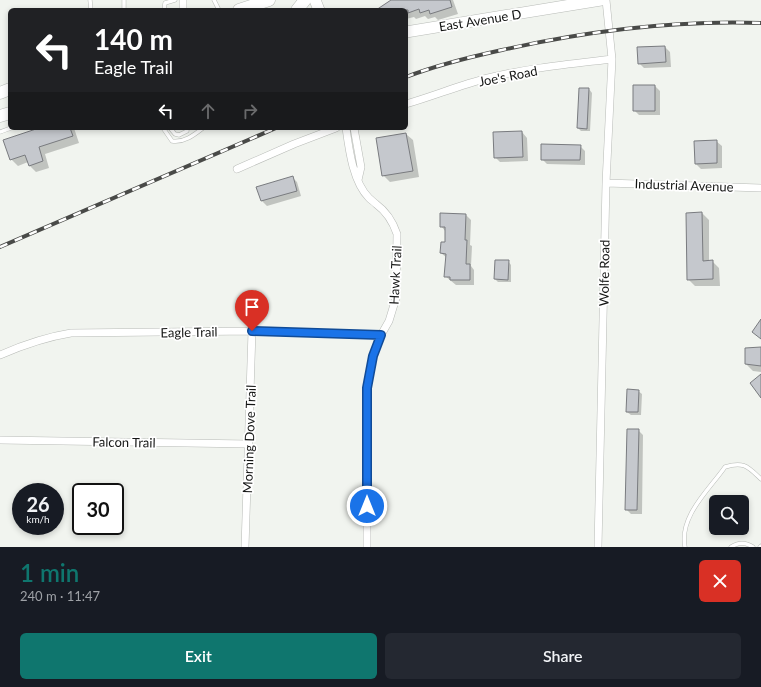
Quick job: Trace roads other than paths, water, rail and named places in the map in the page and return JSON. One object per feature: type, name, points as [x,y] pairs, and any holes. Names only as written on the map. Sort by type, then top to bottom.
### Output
[{"type":"main road","points":[[244,6],[269,0]]},
{"type":"main road","points":[[299,8],[305,0]]},
{"type":"main road","name":"East Avenue D","points":[[408,32],[601,0]]},
{"type":"street","name":"Wolfe Road","points":[[598,547],[606,183],[612,59],[606,0]]},
{"type":"street","name":"Joe's Road","points":[[408,103],[451,88],[490,78],[572,64],[612,59]]},
{"type":"street","points":[[237,169],[331,130]]},
{"type":"street","name":"Hawk Trail","points":[[346,130],[353,167],[360,186],[369,198],[378,204],[389,216],[394,224],[397,234],[396,298],[390,321],[381,335],[373,356],[367,394],[367,547]]},
{"type":"street","points":[[354,130],[361,167],[358,180]]},
{"type":"street","name":"Industrial Avenue","points":[[606,183],[761,188]]},
{"type":"street","name":"Eagle Trail","points":[[0,355],[52,336],[71,334],[252,331],[381,335]]},
{"type":"street","name":"Morning Dove Trail","points":[[245,547],[252,331]]},
{"type":"street","name":"Falcon Trail","points":[[0,440],[249,444]]},
{"type":"lane","points":[[164,8],[165,3],[175,0]]},
{"type":"lane","points":[[164,130],[172,141],[178,142],[194,136],[201,130]]},
{"type":"lane","points":[[172,130],[175,134],[179,135],[187,130]]},
{"type":"lane","points":[[685,547],[683,533],[690,514],[725,467],[739,464],[748,467],[761,479]]},
{"type":"lane","points":[[730,547],[738,543],[745,543],[753,547]]},
{"type":"railway","points":[[408,76],[478,55],[534,43],[598,32],[696,23],[761,23]]},
{"type":"railway","points":[[0,247],[271,130]]}]
